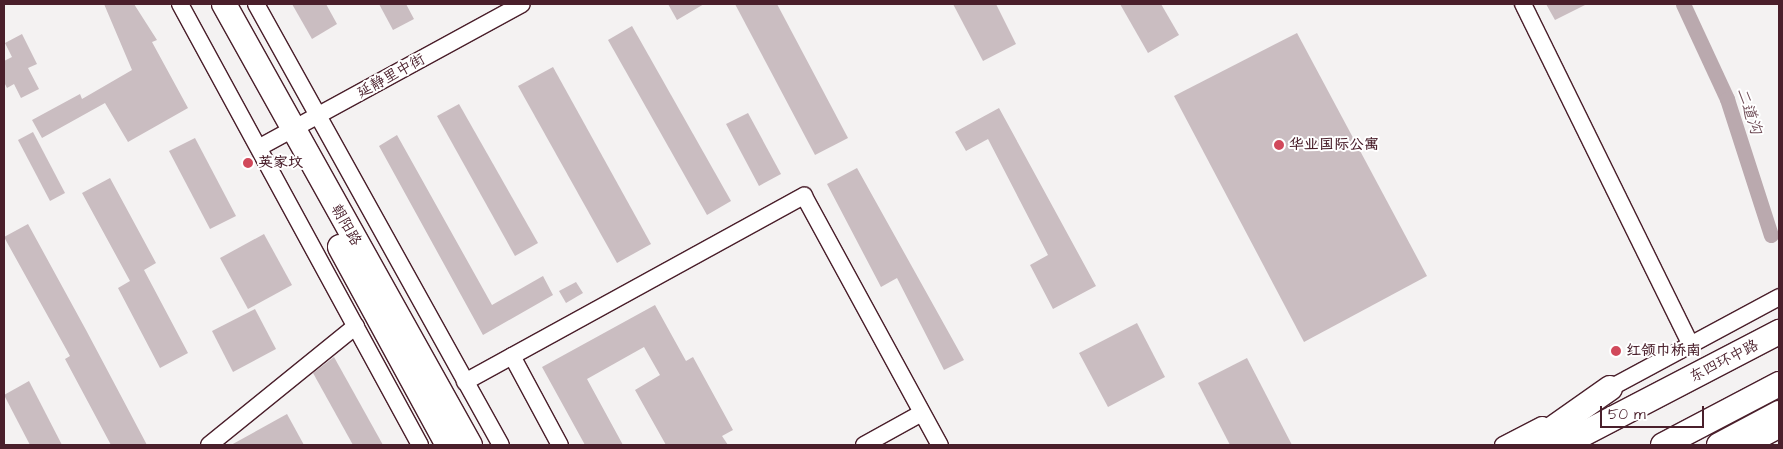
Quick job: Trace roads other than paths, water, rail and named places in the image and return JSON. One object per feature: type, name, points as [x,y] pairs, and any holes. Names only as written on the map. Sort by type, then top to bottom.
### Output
[{"type":"highway","name":"朝阳路","points":[[208,4],[277,138],[448,445]]},
{"type":"highway","name":"朝阳路","points":[[224,4],[277,138],[470,445]]},
{"type":"highway","name":"东四环中路","points":[[1562,445],[1779,332]]},
{"type":"highway","points":[[1663,445],[1779,384]]},
{"type":"highway","points":[[1529,445],[1610,388]]},
{"type":"highway","points":[[1719,445],[1779,413]]},
{"type":"street","name":"朝阳路","points":[[180,4],[277,138],[356,326],[420,445]]},
{"type":"street","name":"朝阳路","points":[[256,4],[316,117],[501,445]]},
{"type":"street","name":"延静里中街","points":[[277,138],[522,4]]},
{"type":"street","points":[[1523,4],[1690,343]]},
{"type":"street","points":[[465,382],[804,196],[940,445]]},
{"type":"street","points":[[1741,316],[1779,284]]},
{"type":"street","name":"东四环中路","points":[[1503,445],[1779,296]]},
{"type":"street","points":[[209,445],[356,326]]},
{"type":"street","points":[[512,356],[560,445]]},
{"type":"street","points":[[864,445],[922,413]]},
{"type":"street","points":[[1751,445],[1779,430]]},
{"type":"waterway","name":"二道沟","points":[[1683,4],[1727,99],[1771,235]]},
{"type":"place","name":"华业国际公寓","points":[[1279,145]]},
{"type":"place","name":"英家坟","points":[[248,163]]},
{"type":"place","name":"红领巾桥南","points":[[1616,351]]}]
